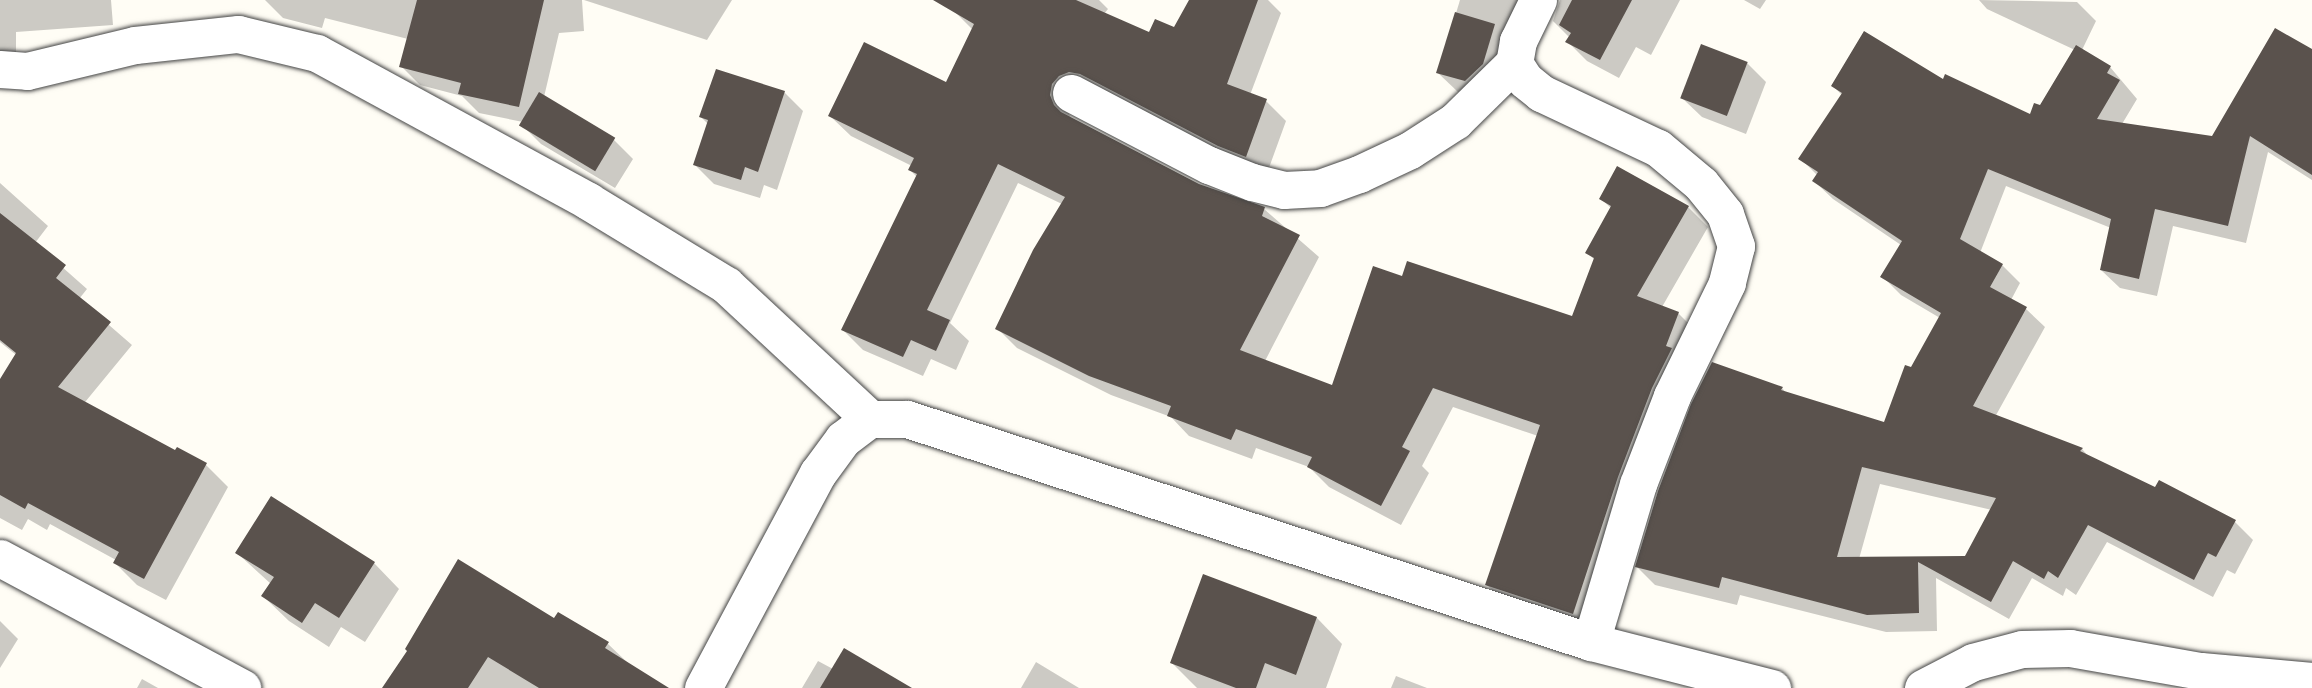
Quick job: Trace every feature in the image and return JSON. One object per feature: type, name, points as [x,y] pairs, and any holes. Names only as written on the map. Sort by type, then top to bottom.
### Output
[{"type":"street","points":[[1071,93],[1209,165],[1252,182],[1284,190],[1320,188],[1359,174],[1410,150],[1455,121],[1514,63],[1518,41],[1538,0]]},
{"type":"street","points":[[0,69],[27,71],[135,45],[238,34],[317,53],[588,201],[726,285],[870,419]]},
{"type":"street","points":[[1514,63],[1525,80],[1541,93],[1658,148],[1701,184],[1725,214],[1736,246],[1727,282],[1672,396],[1638,484],[1591,642]]},
{"type":"street","points":[[703,688],[818,473],[843,439],[870,419],[907,419],[1591,642],[1772,688]]},
{"type":"street","points":[[0,558],[242,688]]},
{"type":"street","points":[[1923,688],[1973,662],[2022,649],[2070,648],[2201,671],[2312,681]]},
{"type":"building","points":[[417,0],[544,0],[519,107],[458,94],[461,83],[399,67]]},
{"type":"building","points":[[933,0],[1076,0],[1149,32],[1155,19],[1174,27],[1189,0],[1258,0],[1227,84],[1267,99],[1246,157],[1218,146],[1080,74],[1069,72],[1059,76],[1052,84],[1050,95],[1061,112],[1199,184],[1265,207],[1262,216],[1300,235],[1240,350],[1332,385],[1373,266],[1402,276],[1407,261],[1572,316],[1594,258],[1585,253],[1611,206],[1599,199],[1617,166],[1689,206],[1637,296],[1679,312],[1666,346],[1672,348],[1652,388],[1618,477],[1573,614],[1485,585],[1540,425],[1433,388],[1402,447],[1410,451],[1381,506],[1307,467],[1312,457],[1236,429],[1231,440],[1167,416],[1171,406],[1089,376],[995,329],[1033,250],[1065,197],[998,164],[927,310],[950,320],[936,351],[911,340],[903,357],[841,330],[917,174],[908,170],[914,158],[828,116],[864,42],[946,82],[974,24]]},
{"type":"building","points":[[1572,0],[1632,0],[1600,60],[1565,42],[1571,33],[1559,25]]},
{"type":"building","points":[[1455,12],[1495,24],[1483,64],[1465,81],[1436,73]]},
{"type":"building","points":[[2275,28],[2312,49],[2312,175],[2250,136],[2228,226],[2155,209],[2139,279],[2100,270],[2111,219],[1988,169],[1960,239],[2003,264],[1990,287],[2027,307],[1973,406],[2083,448],[2080,451],[2155,487],[2159,480],[2236,520],[2216,557],[2208,553],[2194,580],[2088,525],[2058,578],[2048,571],[2044,579],[2013,561],[1991,602],[1918,562],[1919,613],[1867,615],[1722,577],[1719,588],[1635,567],[1658,491],[1691,404],[1712,362],[1783,387],[1781,390],[1884,422],[1905,365],[1911,367],[1941,313],[1880,277],[1902,241],[1812,181],[1818,172],[1798,159],[1842,93],[1831,86],[1864,31],[1943,79],[1945,74],[2030,114],[2034,103],[2040,105],[2076,45],[2111,66],[2107,73],[2120,80],[2097,119],[2212,136]],"holes":[[[1862,467],[1996,498],[1965,556],[1837,557]]]},
{"type":"building","points":[[1701,44],[1748,62],[1727,116],[1680,98]]},
{"type":"building","points":[[716,69],[785,91],[758,172],[745,167],[741,180],[693,165],[708,120],[699,117]]},
{"type":"building","points":[[539,92],[615,138],[595,171],[519,125]]},
{"type":"building","points":[[0,213],[66,265],[56,278],[111,322],[58,387],[175,450],[177,447],[207,463],[144,579],[113,563],[119,552],[28,503],[25,509],[0,495],[0,379],[16,353],[0,340]]},
{"type":"building","points":[[271,496],[375,562],[339,618],[315,603],[302,623],[261,596],[274,577],[235,553]]},
{"type":"building","points":[[458,559],[554,618],[558,612],[609,642],[605,648],[669,688],[539,688],[488,657],[468,688],[382,688],[407,651],[405,649]]},
{"type":"building","points":[[1203,574],[1317,617],[1296,675],[1265,663],[1256,688],[1236,688],[1170,663]]},
{"type":"building","points":[[844,648],[912,688],[820,688]]}]
